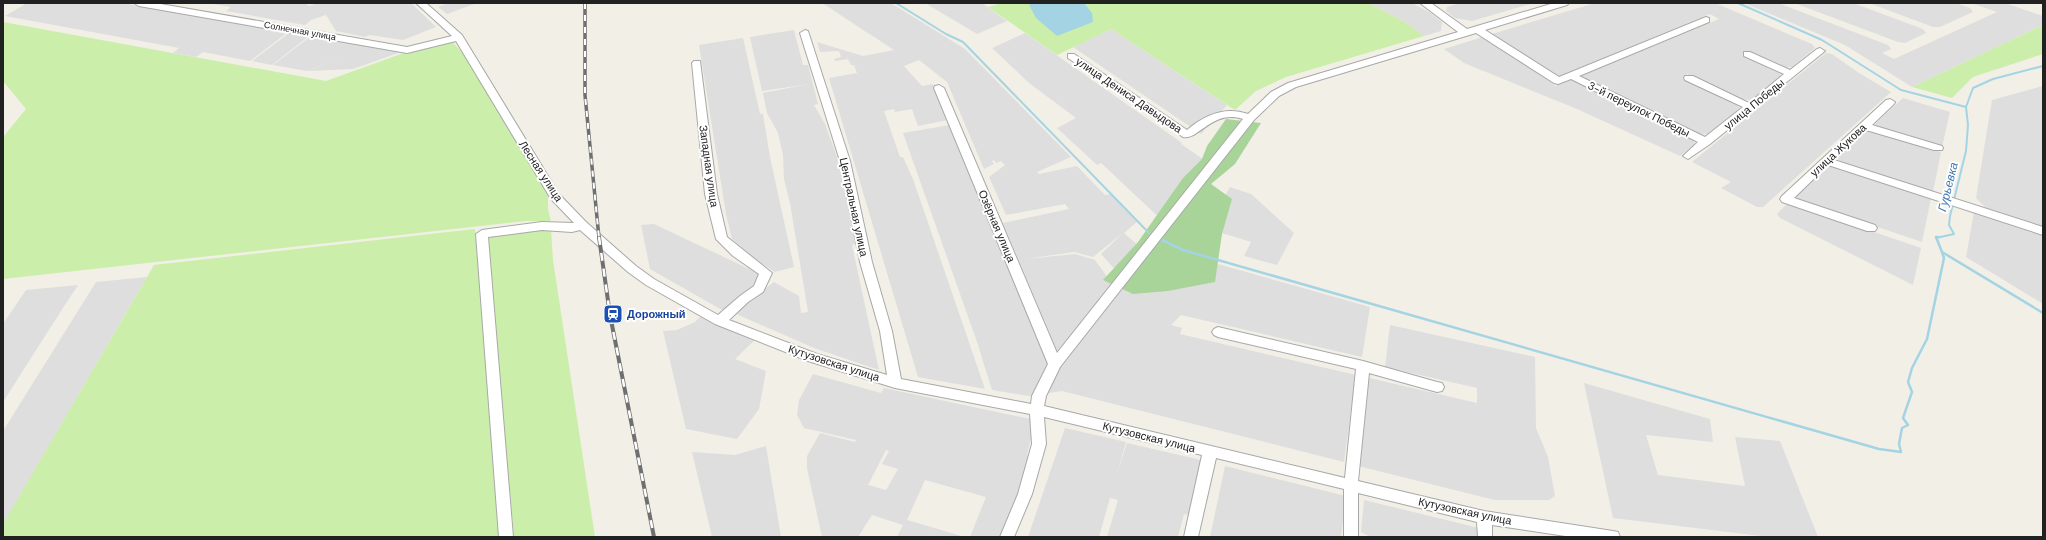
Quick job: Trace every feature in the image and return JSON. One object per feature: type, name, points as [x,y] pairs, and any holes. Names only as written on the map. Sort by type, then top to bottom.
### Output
[{"type":"street","name":"Солнечная улица","points":[[139,3],[407,50],[459,37]]},
{"type":"street","name":"Лесная улица","points":[[421,3],[459,37],[555,196],[582,225],[650,282],[695,307]]},
{"type":"street","points":[[1428,4],[1441,3]]},
{"type":"street","points":[[1007,537],[1025,494],[1039,444],[1037,410],[1039,396],[1055,364],[1250,118],[1275,94],[1292,85],[1564,3]]},
{"type":"street","points":[[1428,4],[1466,33]]},
{"type":"street","points":[[1477,30],[1558,81],[1706,20]]},
{"type":"street","name":"Центральная улица","points":[[804,33],[845,161],[866,262],[886,331],[895,383]]},
{"type":"street","name":"улица Победы","points":[[1688,156],[1820,51]]},
{"type":"street","points":[[1747,54],[1792,74]]},
{"type":"street","name":"улица Дениса Давыдова","points":[[1071,56],[1187,135],[1214,115],[1241,114],[1250,118]]},
{"type":"street","name":"Западная улица","points":[[697,63],[711,194],[722,239],[737,253],[766,273],[759,289],[744,299],[719,321]]},
{"type":"street","name":"3-й переулок Победы","points":[[1572,76],[1706,142]]},
{"type":"street","points":[[1689,78],[1750,107]]},
{"type":"street","name":"Озёрная улица","points":[[939,88],[1055,364]]},
{"type":"street","name":"улица Жукова","points":[[1871,228],[1786,199],[1890,102]]},
{"type":"street","points":[[1864,126],[1938,148]]},
{"type":"street","points":[[1826,161],[2043,231]]},
{"type":"street","points":[[506,537],[482,234],[542,226],[572,228],[582,225]]},
{"type":"street","name":"Кутузовская улица","points":[[695,307],[719,321],[813,358],[895,383],[1037,410],[1484,517],[1613,537]]},
{"type":"street","points":[[1218,332],[1363,366],[1437,387]]},
{"type":"street","points":[[1351,537],[1351,484],[1363,366]]},
{"type":"street","points":[[1191,537],[1210,452]]},
{"type":"street","points":[[1484,517],[1485,537]]},
{"type":"shaded area","points":[[27,3],[122,3],[288,32],[250,61],[203,52],[196,57],[173,53],[179,48],[5,16]]},
{"type":"shaded area","points":[[207,3],[305,3],[309,6],[318,3],[411,3],[436,27],[403,40],[370,35],[365,37],[336,31],[326,15],[311,20],[305,25],[226,11],[231,7]]},
{"type":"shaded area","points":[[448,3],[477,3],[447,14],[438,7]]},
{"type":"shaded area","points":[[822,3],[891,3],[965,49],[1071,157],[1037,172],[1039,174],[1077,166],[1105,195],[1112,194],[1138,221],[1124,233],[1148,254],[1165,223],[1101,163],[1097,165],[1057,128],[1076,118],[1029,83],[992,48],[1025,33],[1207,162],[1214,214],[1230,187],[1251,194],[1294,233],[1277,265],[1244,256],[1251,242],[1206,228],[1182,254],[1370,307],[1362,357],[1181,315],[1171,325],[1182,328],[1180,334],[1356,375],[1344,462],[1062,391],[1029,396],[992,390],[977,342],[903,133],[950,125],[1048,365],[1060,357],[1003,223],[1069,209],[1065,204],[1006,215],[989,177],[1005,165],[1001,161],[996,163],[994,160],[992,161],[994,164],[984,169],[947,82],[919,60],[904,66],[922,86],[933,84],[948,120],[918,126],[912,109],[895,112],[894,109],[884,111],[900,157],[903,157],[913,179],[985,389],[918,377],[829,78],[857,73],[854,65],[851,65],[848,59],[835,61],[834,59],[841,57],[839,51],[820,52],[817,42],[863,56],[894,50]],"holes":[[[1123,233],[1101,254],[1119,274],[1111,282],[1095,260],[1075,254],[1025,259],[1074,252],[1093,257]]]},
{"type":"shaded area","points":[[925,3],[982,3],[1007,21],[977,34]]},
{"type":"shaded area","points":[[1368,3],[1412,3],[1429,12],[1442,22],[1441,31],[1424,36],[1405,22]]},
{"type":"shaded area","points":[[1460,3],[1534,3],[1472,21],[1455,18],[1446,11],[1447,7]]},
{"type":"shaded area","points":[[1595,3],[1715,3],[1812,44],[1815,48],[1792,67],[1783,67],[1747,51],[1742,55],[1778,71],[1781,76],[1751,100],[1742,99],[1687,74],[1682,78],[1736,104],[1740,108],[1708,134],[1698,134],[1581,76],[1719,19],[1710,14],[1559,76],[1554,75],[1492,34]]},
{"type":"shaded area","points":[[1744,3],[1778,3],[1888,45],[1891,49],[1882,53],[1894,59],[1997,12],[1971,3],[2005,3],[2043,16],[2043,25],[1912,87],[1845,45]]},
{"type":"shaded area","points":[[1794,3],[1853,3],[1923,29],[1926,33],[1905,43],[1898,42]]},
{"type":"shaded area","points":[[1869,3],[1955,3],[1970,8],[1973,12],[1940,27],[1933,27]]},
{"type":"shaded area","points":[[1111,29],[1227,105],[1201,134],[1073,47]]},
{"type":"shaded area","points":[[794,30],[803,65],[808,65],[818,104],[814,105],[825,124],[841,168],[861,243],[852,245],[879,370],[814,348],[734,313],[774,282],[799,296],[801,313],[808,312],[790,203],[784,179],[783,155],[778,133],[767,113],[763,93],[809,84],[762,91],[750,37]]},
{"type":"shaded area","points":[[289,33],[309,36],[272,65],[252,61]]},
{"type":"shaded area","points":[[311,36],[401,52],[353,69],[308,71],[349,55],[307,71],[273,65]]},
{"type":"shaded area","points":[[1483,37],[1549,80],[1555,86],[1572,80],[1692,139],[1695,144],[1680,156],[1577,109],[1464,63],[1444,49]]},
{"type":"shaded area","points":[[743,38],[760,114],[763,114],[770,157],[794,267],[775,272],[755,259],[732,239],[726,214],[699,45]]},
{"type":"shaded area","points":[[1826,53],[1832,54],[1859,73],[1891,92],[1763,207],[1757,207],[1721,188],[1731,182],[1692,162]]},
{"type":"shaded area","points":[[2043,86],[2043,228],[1987,209],[1976,198],[1992,100]]},
{"type":"shaded area","points":[[1903,98],[1950,112],[1942,147],[1878,127],[1875,124]]},
{"type":"shaded area","points":[[1867,131],[1874,131],[1941,152],[1933,192],[1840,161],[1837,158]]},
{"type":"shaded area","points":[[1828,167],[1834,167],[1931,198],[1922,242],[1798,200],[1796,196]]},
{"type":"shaded area","points":[[1786,205],[1795,205],[1921,248],[1913,285],[1780,218],[1777,214]]},
{"type":"shaded area","points":[[1974,212],[2043,234],[2043,304],[1966,257]]},
{"type":"shaded area","points":[[654,224],[762,275],[761,281],[726,309],[722,310],[650,269],[641,225]]},
{"type":"shaded area","points":[[147,277],[3,525],[3,431],[96,282]]},
{"type":"shaded area","points":[[78,285],[3,402],[3,324],[26,290]]},
{"type":"shaded area","points":[[702,315],[755,340],[735,359],[766,371],[759,409],[737,439],[686,429],[663,331],[677,330],[695,322]]},
{"type":"shaded area","points":[[1390,325],[1535,357],[1536,428],[1548,457],[1555,496],[1549,500],[1495,500],[1354,465],[1365,377],[1477,403],[1477,388],[1385,367]]},
{"type":"shaded area","points":[[813,374],[881,393],[884,388],[1035,420],[1027,455],[1030,456],[1002,537],[970,537],[986,497],[925,480],[907,520],[965,537],[897,537],[903,525],[872,515],[858,537],[822,537],[807,468],[807,456],[820,433],[855,442],[856,440],[804,428],[797,415],[799,400]],"holes":[[[886,450],[889,451],[882,464],[898,469],[886,490],[868,485]]]},
{"type":"shaded area","points":[[1584,383],[1710,419],[1713,442],[1646,435],[1658,475],[1745,486],[1735,437],[1780,441],[1818,537],[1769,537],[1613,518]]},
{"type":"shaded area","points":[[1065,428],[1126,442],[1117,474],[1127,443],[1201,460],[1189,515],[1184,514],[1178,537],[1107,537],[1118,500],[1110,498],[1099,537],[1028,537]]},
{"type":"shaded area","points":[[766,446],[781,537],[712,537],[692,452],[735,455]]},
{"type":"shaded area","points":[[1225,466],[1346,496],[1341,537],[1210,537]]},
{"type":"shaded area","points":[[1364,500],[1479,528],[1479,537],[1370,537],[1361,532]]},
{"type":"green space","points":[[1002,3],[1368,3],[1405,22],[1424,36],[1286,77],[1256,91],[1235,110],[1111,29],[1057,55],[988,7]]},
{"type":"green space","points":[[3,22],[326,81],[448,37],[479,71],[548,191],[548,210],[551,221],[526,221],[3,279],[3,137],[26,109],[3,81]]},
{"type":"green space","points":[[2043,25],[2043,54],[1973,77],[1952,98],[1912,87]]},
{"type":"green space","points":[[1226,119],[1261,123],[1235,164],[1211,184],[1232,199],[1222,234],[1215,282],[1168,291],[1133,294],[1103,280],[1138,242],[1183,178],[1202,159],[1207,146]]},
{"type":"green space","points":[[475,229],[499,537],[3,537],[3,524],[154,265]]},
{"type":"green space","points":[[551,229],[553,260],[595,537],[514,537],[487,237]]},
{"type":"water","points":[[1032,3],[1084,3],[1092,13],[1093,22],[1057,36],[1036,18],[1029,5]]},
{"type":"waterway","points":[[896,3],[946,34],[963,42],[1150,234],[1154,236]]},
{"type":"waterway","points":[[1738,3],[1822,40],[1901,90],[1966,107]]},
{"type":"waterway","name":"Гурьевка","points":[[1966,107],[1973,88],[1993,79],[2043,66]]},
{"type":"waterway","name":"Гурьевка","points":[[1936,238],[1954,234],[1949,225],[1966,151],[1968,125],[1966,107]]},
{"type":"waterway","points":[[1158,238],[1183,250],[1879,449],[1901,452],[1899,444],[1902,428],[1908,425],[1903,418],[1912,392],[1908,382],[1912,368],[1927,339],[1944,258],[1942,252]]},
{"type":"waterway","name":"Гурьевка","points":[[1936,238],[1942,252]]},
{"type":"waterway","name":"Гурьевка","points":[[1942,252],[2043,313]]},
{"type":"railway","points":[[585,3],[585,95],[599,238]]},
{"type":"railway","points":[[599,237],[610,315],[654,537]]},
{"type":"place","name":"Дорожный","points":[[613,314]]}]
